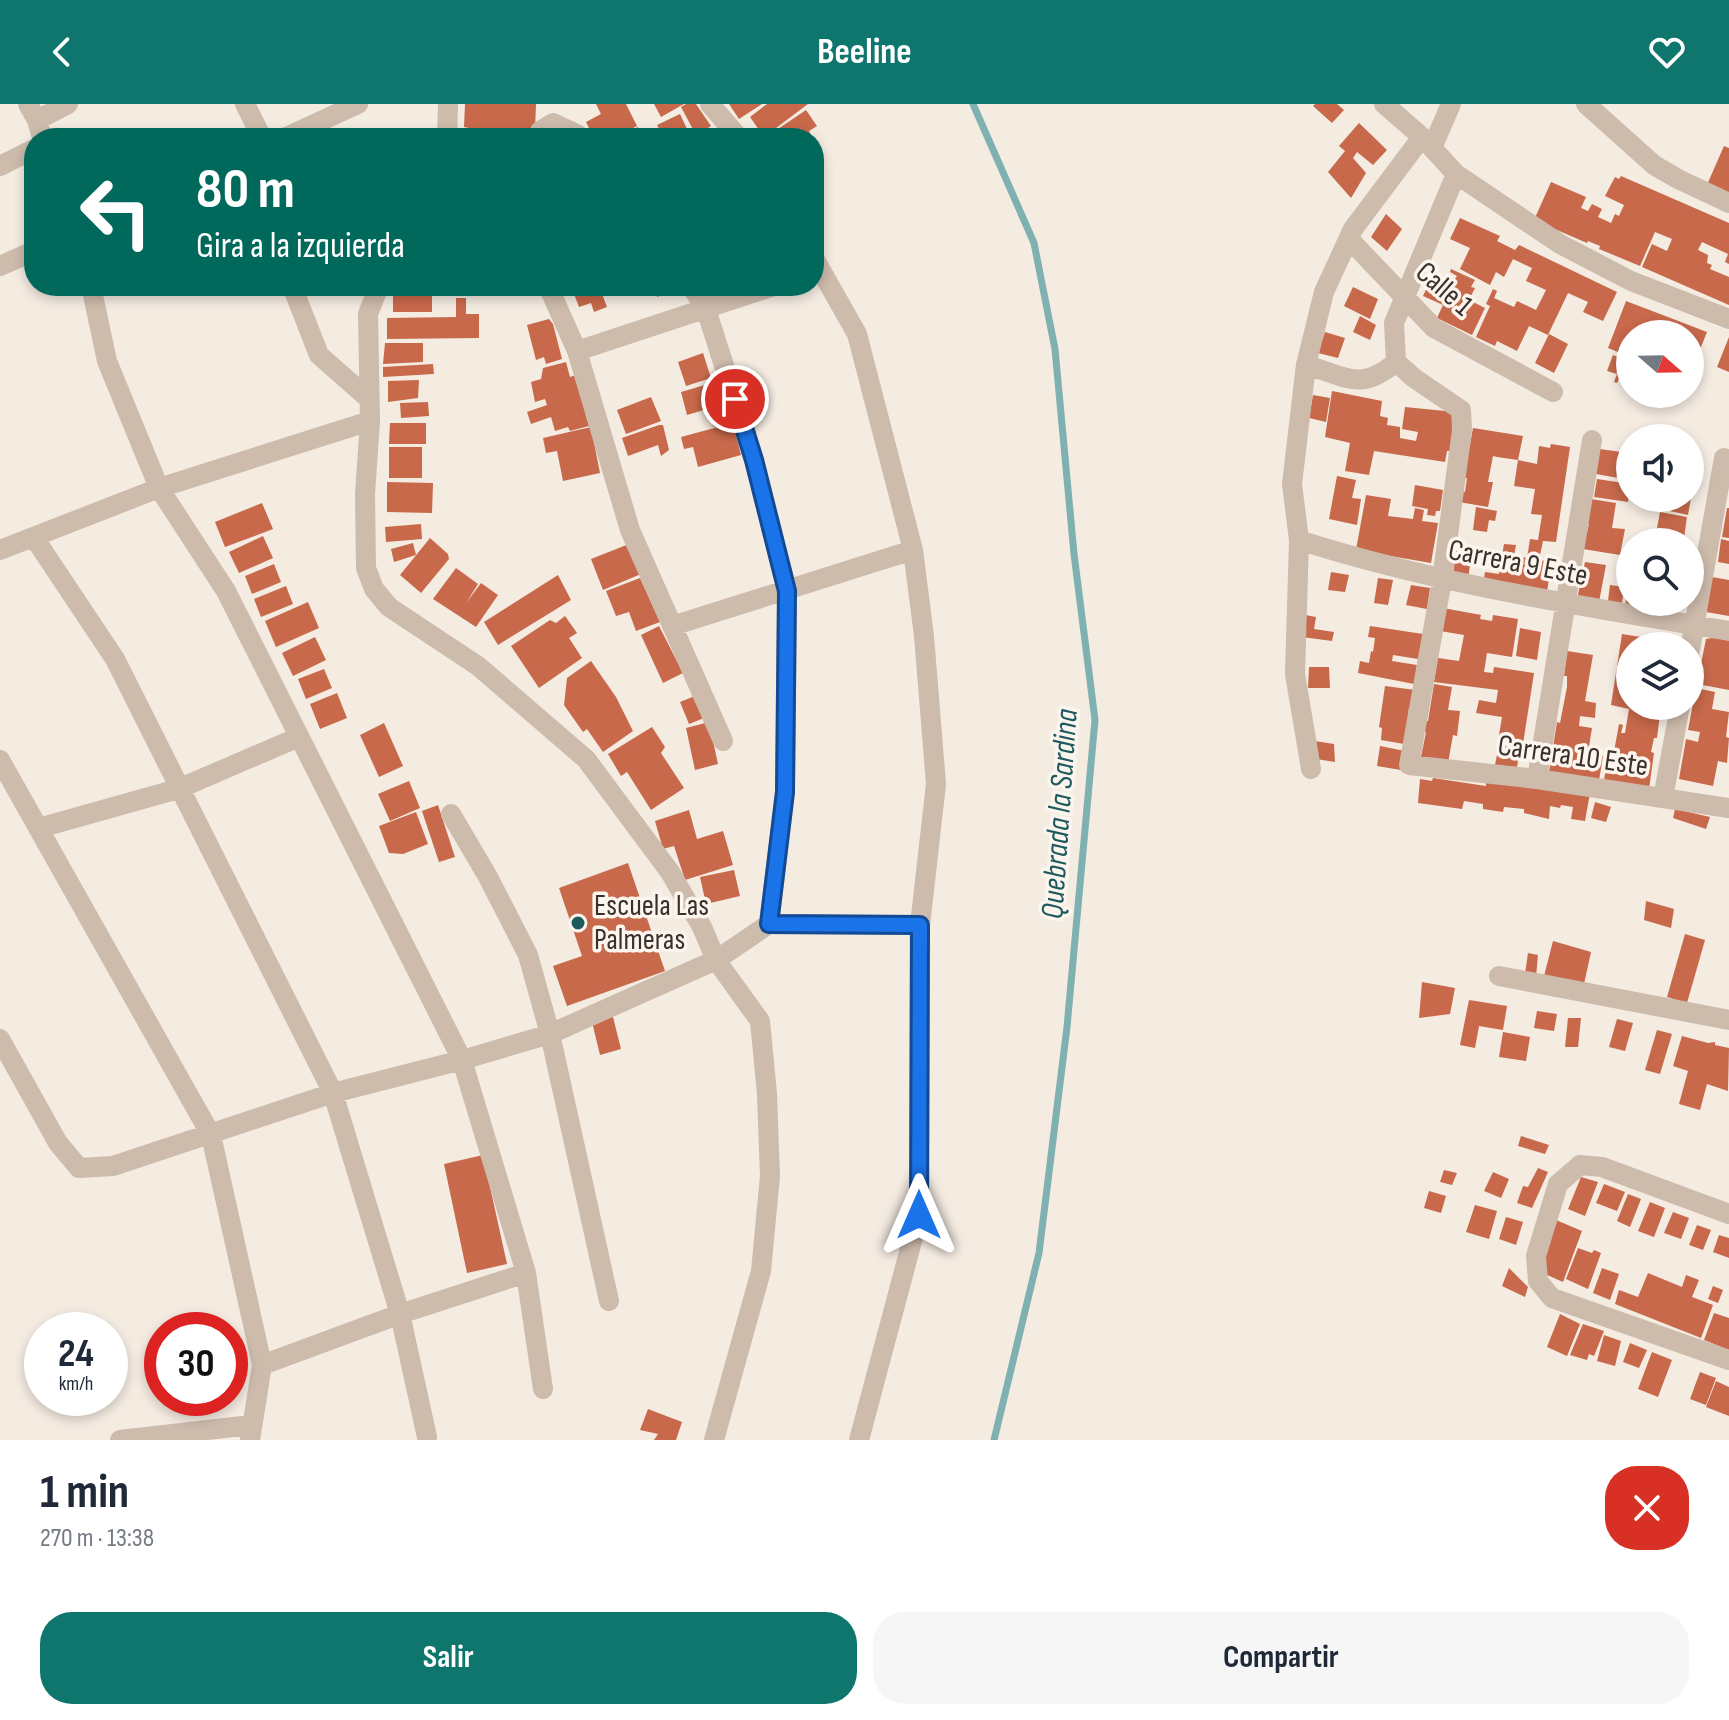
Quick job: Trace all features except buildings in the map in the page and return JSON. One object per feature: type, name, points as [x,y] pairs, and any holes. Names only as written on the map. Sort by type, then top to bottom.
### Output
[{"type":"street","points":[[36,121],[68,104]]},
{"type":"street","points":[[245,104],[257,128]]},
{"type":"street","points":[[306,128],[358,104]]},
{"type":"street","points":[[447,128],[448,104]]},
{"type":"street","points":[[710,104],[730,128]]},
{"type":"street","points":[[1384,104],[1456,174],[1560,244],[1631,281],[1729,319]]},
{"type":"street","points":[[1311,769],[1295,674],[1299,540],[1292,484],[1306,365],[1324,292],[1353,229],[1427,143],[1451,104]]},
{"type":"street","points":[[1586,104],[1654,165],[1729,203]]},
{"type":"street","points":[[545,128],[553,123],[564,128]]},
{"type":"street","points":[[0,166],[24,154]]},
{"type":"street","points":[[1442,580],[1462,430],[1461,410],[1396,362],[1394,323],[1456,174]]},
{"type":"street","name":"Calle 1","points":[[1349,239],[1434,328],[1553,392]]},
{"type":"street","points":[[0,266],[24,255]]},
{"type":"street","points":[[824,280],[857,334],[913,550],[924,636],[936,784],[920,925],[919,1215],[859,1440]]},
{"type":"street","points":[[93,296],[107,361],[159,488],[226,591],[462,1060],[526,1273],[543,1389]]},
{"type":"street","points":[[296,296],[319,355],[369,399]]},
{"type":"street","points":[[375,296],[368,314],[370,421],[365,494],[366,568],[374,589],[389,607],[478,666],[586,759],[670,872],[702,927],[716,960],[760,1021],[770,1176],[761,1271],[714,1440]]},
{"type":"street","points":[[552,296],[577,351],[630,530],[723,741]]},
{"type":"street","points":[[698,296],[706,309],[754,460],[787,591],[785,792],[769,924]]},
{"type":"street","points":[[577,351],[744,296]]},
{"type":"street","points":[[1306,365],[1365,382],[1380,376],[1396,362]]},
{"type":"street","points":[[0,550],[35,539],[159,488],[370,421]]},
{"type":"street","points":[[1537,779],[1592,440]]},
{"type":"street","points":[[1693,632],[1724,458]]},
{"type":"street","points":[[35,539],[115,659],[333,1093],[400,1314],[427,1437]]},
{"type":"street","name":"Carrera 9 Este","points":[[1299,540],[1442,580],[1729,631]]},
{"type":"street","points":[[672,626],[913,550]]},
{"type":"street","name":"Carrera 10 Este","points":[[1442,580],[1409,765],[1537,779],[1729,808]]},
{"type":"street","points":[[1663,798],[1677,720]]},
{"type":"street","points":[[39,828],[178,789],[299,737]]},
{"type":"street","points":[[0,760],[211,1135],[262,1365],[251,1433],[120,1440]]},
{"type":"street","points":[[451,814],[528,955],[550,1034],[609,1301]]},
{"type":"street","points":[[0,1039],[58,1143],[79,1168],[113,1166],[333,1093],[550,1034],[716,960],[769,924],[920,925]]},
{"type":"street","points":[[1499,976],[1729,1020]]},
{"type":"street","points":[[1729,1214],[1602,1167],[1580,1165],[1558,1184],[1536,1256],[1538,1281],[1552,1298],[1729,1360]]},
{"type":"street","points":[[262,1365],[400,1314],[526,1273]]},
{"type":"waterway","name":"Quebrada la Sardina","points":[[973,104],[1034,243],[1055,349],[1074,554],[1095,720],[1067,1027],[1039,1253],[994,1440]]},
{"type":"place","name":"Escuela Las Palmeras","points":[[578,923]]},
{"type":"route","points":[[735,399],[787,591],[785,792],[769,924],[920,925],[919,1215]]}]
